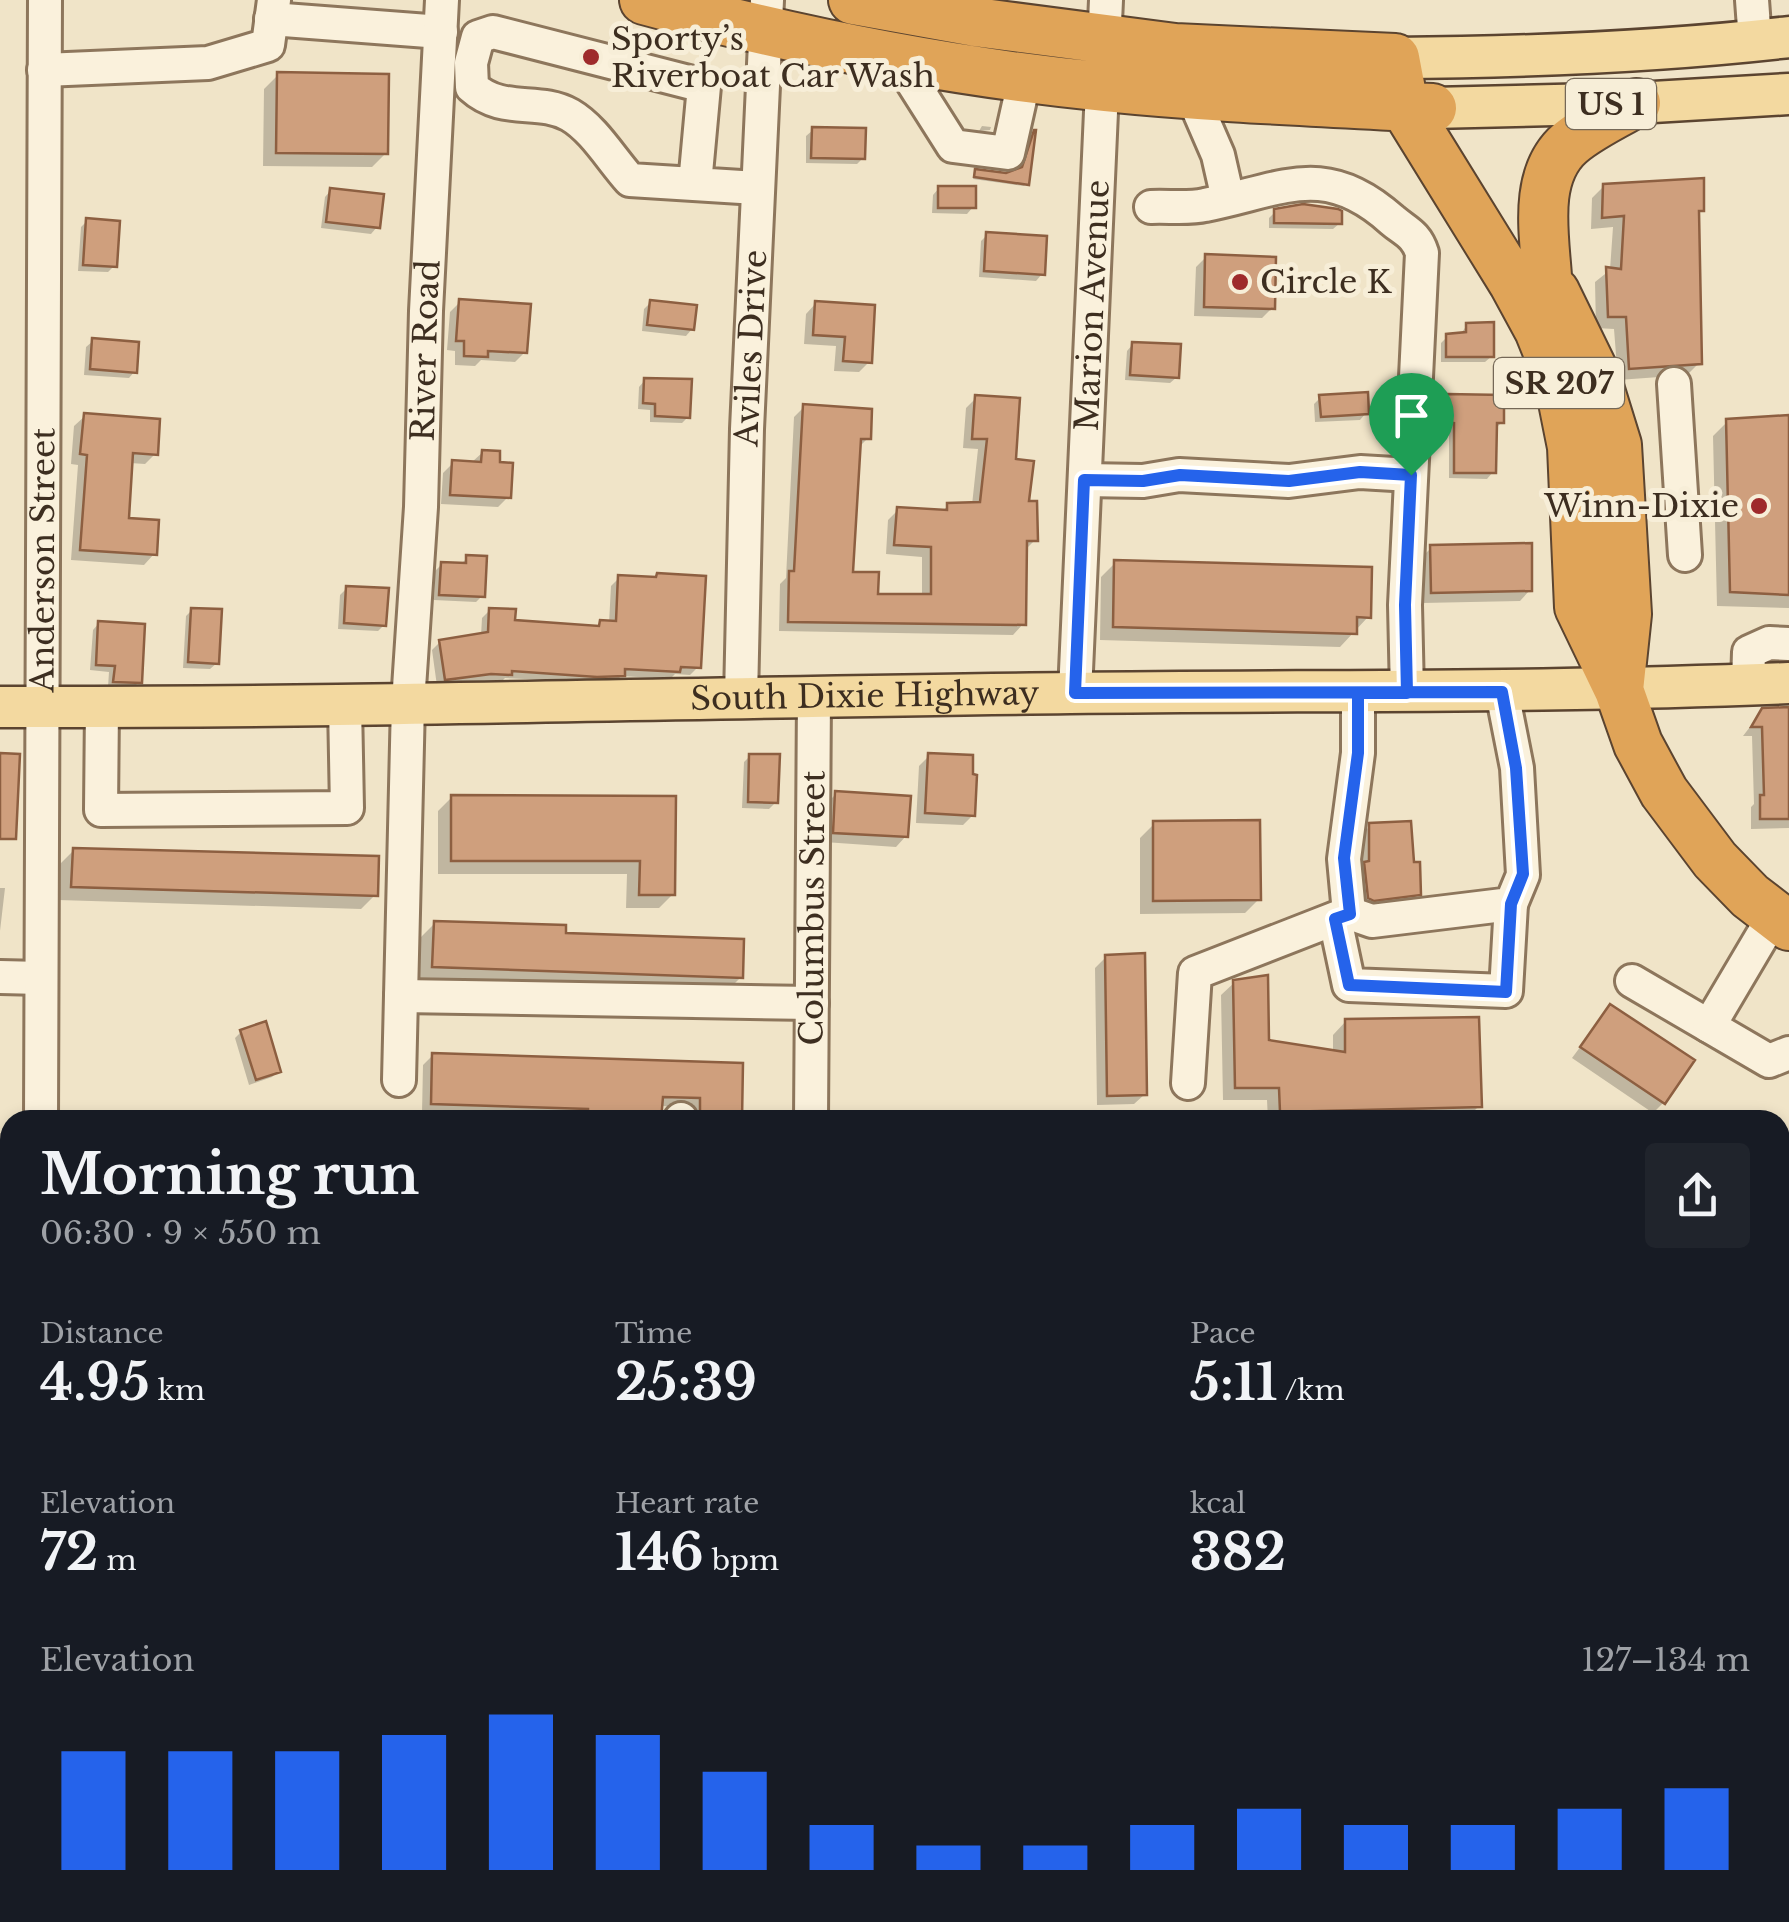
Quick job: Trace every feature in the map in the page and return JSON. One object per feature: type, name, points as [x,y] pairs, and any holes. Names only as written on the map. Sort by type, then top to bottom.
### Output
[{"type":"highway","name":"US 1","points":[[644,0],[766,15],[896,56],[1026,77],[1192,95],[1418,107]]},
{"type":"highway","name":"US 1","points":[[853,0],[1105,20],[1175,48],[1395,58]]},
{"type":"highway","name":"SR 207","points":[[1395,58],[1539,330],[1558,377],[1572,446],[1579,607],[1619,690],[1638,744],[1673,804],[1715,860],[1750,896],[1782,921]]},
{"type":"highway","points":[[1547,276],[1545,190],[1555,161],[1576,138],[1636,103]]},
{"type":"highway","name":"SR 207","points":[[1418,107],[1494,194],[1547,276],[1595,374],[1616,446],[1626,614],[1619,690]]},
{"type":"main road","name":"US 1","points":[[1395,58],[1560,55],[1772,39]]},
{"type":"main road","name":"US 1","points":[[1418,107],[1636,103],[1789,94]]},
{"type":"main road","name":"South Dixie Highway","points":[[0,706],[1502,692],[1789,682]]},
{"type":"street","name":"Anderson Street","points":[[41,1110],[45,0]]},
{"type":"street","points":[[1752,0],[1772,39]]},
{"type":"street","points":[[44,70],[208,63],[268,44],[272,10],[442,16]]},
{"type":"street","name":"Aviles Drive","points":[[741,698],[746,429],[766,15]]},
{"type":"street","name":"River Road","points":[[400,1080],[408,704],[421,507],[426,311],[442,16]]},
{"type":"street","name":"Marion Avenue","points":[[1075,693],[1105,20]]},
{"type":"street","points":[[695,184],[704,86],[493,32],[478,37],[470,62],[472,87],[479,94],[514,106],[542,106],[569,114],[630,180],[757,188]]},
{"type":"street","points":[[896,56],[953,146],[1008,153],[1026,77]]},
{"type":"street","points":[[437,102],[468,104],[479,94]]},
{"type":"street","points":[[1192,95],[1218,154],[1228,199]]},
{"type":"street","points":[[1151,206],[1202,206],[1274,186],[1325,184],[1369,199],[1418,240],[1422,252],[1405,605],[1407,693]]},
{"type":"street","points":[[1674,384],[1685,555]]},
{"type":"street","points":[[1084,480],[1143,481],[1180,475],[1289,481],[1360,472],[1411,475]]},
{"type":"street","points":[[1748,684],[1748,652],[1769,644],[1789,644]]},
{"type":"street","points":[[1358,693],[1358,753],[1344,858],[1342,916],[1349,985],[1506,992],[1511,904],[1523,874],[1516,768],[1502,692]]},
{"type":"street","name":"Columbus Street","points":[[811,1110],[814,697]]},
{"type":"street","points":[[102,707],[101,810],[348,808],[345,705]]},
{"type":"street","points":[[1188,1083],[1195,973],[1342,916],[1372,921],[1511,904]]},
{"type":"street","points":[[1709,1026],[1782,921]]},
{"type":"street","points":[[0,976],[41,978]]},
{"type":"street","points":[[1632,981],[1769,1061],[1789,1053]]},
{"type":"street","points":[[401,996],[812,1003]]},
{"type":"building","points":[[277,72],[389,74],[388,154],[276,153]]},
{"type":"building","points":[[812,127],[866,128],[865,159],[811,158]]},
{"type":"building","points":[[1034,130],[1029,185],[974,177],[975,169],[1006,173],[1022,167]]},
{"type":"building","points":[[1704,178],[1704,211],[1699,211],[1702,364],[1629,369],[1626,317],[1608,317],[1606,267],[1621,269],[1624,216],[1602,218],[1603,184]]},
{"type":"building","points":[[938,186],[976,186],[976,208],[938,208]]},
{"type":"building","points":[[330,188],[384,194],[380,228],[326,222]]},
{"type":"building","points":[[1303,204],[1342,211],[1342,224],[1274,223],[1274,209]]},
{"type":"building","points":[[86,218],[120,221],[117,267],[83,265]]},
{"type":"building","points":[[986,232],[1047,236],[1045,275],[984,271]]},
{"type":"building","name":"Circle K","points":[[1205,254],[1276,257],[1275,309],[1204,307]]},
{"type":"building","points":[[459,299],[531,304],[527,353],[488,351],[488,357],[464,356],[464,341],[456,341]]},
{"type":"building","points":[[650,300],[697,305],[694,330],[647,325]]},
{"type":"building","points":[[815,301],[875,305],[872,363],[843,361],[845,337],[813,335]]},
{"type":"building","points":[[1494,322],[1494,357],[1446,357],[1446,334],[1466,332],[1466,323]]},
{"type":"building","points":[[92,338],[139,342],[137,373],[90,369]]},
{"type":"building","points":[[1132,342],[1181,344],[1179,378],[1130,375]]},
{"type":"building","points":[[644,378],[692,379],[690,418],[655,416],[655,404],[643,403]]},
{"type":"building","points":[[1368,392],[1369,414],[1321,417],[1319,395]]},
{"type":"building","points":[[1446,394],[1504,395],[1504,423],[1497,423],[1496,473],[1454,473],[1454,423],[1446,422]]},
{"type":"building","points":[[975,395],[1020,398],[1016,459],[1034,461],[1029,501],[1037,501],[1038,541],[1027,541],[1026,625],[788,622],[803,404],[872,409],[871,439],[861,439],[853,572],[879,572],[878,594],[931,594],[931,547],[894,545],[897,507],[947,510],[947,503],[980,502],[987,439],[972,439]]},
{"type":"building","points":[[84,413],[160,419],[158,455],[133,453],[129,518],[159,520],[157,555],[80,550],[87,455],[80,454]]},
{"type":"building","name":"Winn-Dixie","points":[[1789,415],[1789,595],[1730,592],[1726,419]]},
{"type":"building","points":[[482,450],[500,451],[500,462],[513,463],[511,498],[450,495],[452,460],[481,462]]},
{"type":"building","points":[[1532,543],[1532,591],[1431,593],[1430,545]]},
{"type":"building","points":[[466,555],[487,556],[485,597],[439,595],[441,562],[466,563]]},
{"type":"building","points":[[1114,560],[1372,567],[1371,618],[1357,617],[1357,634],[1113,627]]},
{"type":"building","points":[[657,573],[706,576],[701,668],[681,667],[680,672],[625,669],[625,676],[597,677],[512,671],[512,675],[445,680],[439,640],[488,632],[489,608],[516,609],[515,620],[599,626],[600,620],[616,621],[618,575],[656,577]]},
{"type":"building","points":[[346,586],[389,588],[386,626],[344,623]]},
{"type":"building","points":[[191,608],[222,609],[219,664],[188,662]]},
{"type":"building","points":[[98,621],[145,624],[142,683],[113,682],[115,666],[96,665]]},
{"type":"building","points":[[1789,707],[1789,819],[1760,819],[1760,795],[1764,795],[1762,727],[1751,727],[1762,708]]},
{"type":"building","points":[[0,753],[20,754],[16,839],[0,839]]},
{"type":"building","points":[[928,753],[973,755],[973,774],[977,775],[975,816],[925,813]]},
{"type":"building","points":[[749,754],[780,754],[778,803],[748,802]]},
{"type":"building","points":[[835,791],[911,796],[908,837],[833,833]]},
{"type":"building","points":[[451,795],[676,796],[675,895],[639,895],[640,861],[451,861]]},
{"type":"building","points":[[1260,820],[1261,900],[1153,901],[1153,821]]},
{"type":"building","points":[[1411,821],[1414,862],[1420,862],[1421,895],[1374,901],[1368,898],[1364,862],[1369,861],[1369,823]]},
{"type":"building","points":[[73,848],[379,856],[378,896],[71,887]]},
{"type":"building","points":[[434,921],[566,925],[566,933],[744,939],[743,978],[432,967]]},
{"type":"building","points":[[1145,953],[1147,1095],[1107,1096],[1105,955]]},
{"type":"building","points":[[1268,975],[1269,1040],[1345,1052],[1345,1019],[1479,1017],[1482,1107],[1280,1110],[1279,1088],[1235,1088],[1233,980]]},
{"type":"building","points":[[1610,1004],[1695,1060],[1665,1104],[1580,1047]]},
{"type":"building","points":[[266,1021],[281,1072],[256,1080],[240,1030]]},
{"type":"building","points":[[432,1053],[743,1063],[742,1110],[700,1110],[700,1098],[663,1097],[662,1110],[431,1104]]},
{"type":"place","name":"Sporty’s Riverboat Car Wash","points":[[591,57]]},
{"type":"place","name":"Circle K","points":[[1240,282]]},
{"type":"place","name":"Winn-Dixie","points":[[1759,506]]},
{"type":"route","points":[[1411,475],[1360,472],[1289,481],[1180,475],[1143,481],[1084,480],[1075,693],[1407,693],[1502,692],[1516,768],[1523,874],[1511,904],[1506,992],[1349,985],[1335,919],[1350,914],[1344,858],[1358,753],[1358,693],[1407,693],[1405,605],[1411,475]]}]
